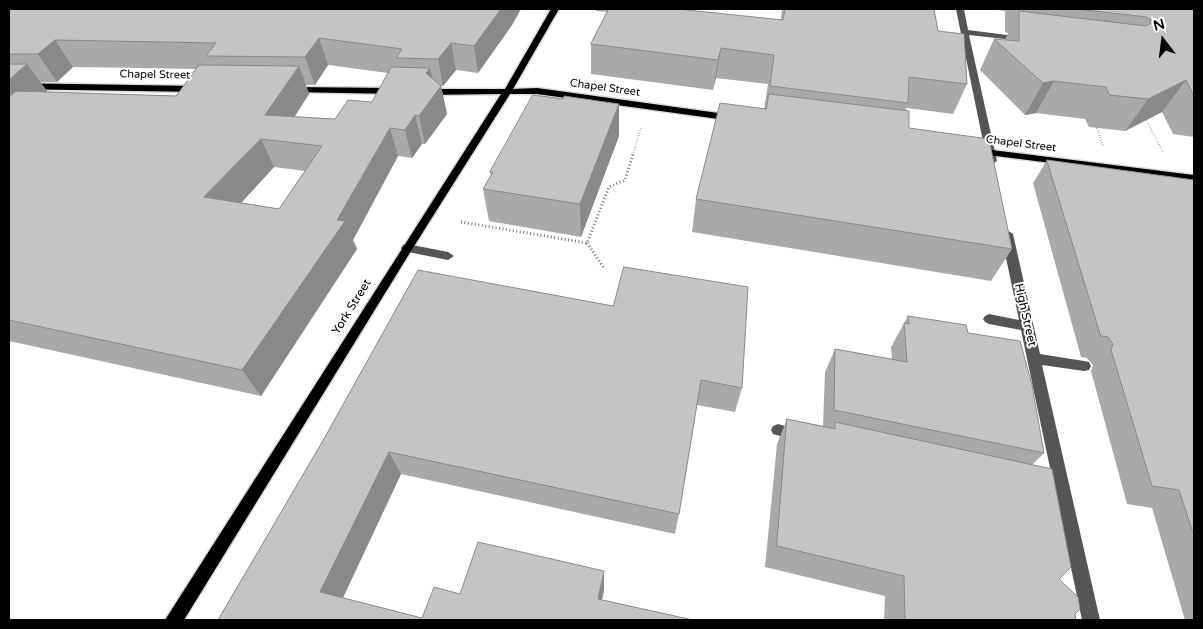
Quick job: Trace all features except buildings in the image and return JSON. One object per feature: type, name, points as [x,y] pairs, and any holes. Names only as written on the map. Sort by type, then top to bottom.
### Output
[{"type":"main road","name":"York Street","points":[[174,620],[406,248],[507,92],[554,9]]},
{"type":"main road","name":"Chapel Street","points":[[9,86],[210,89]]},
{"type":"main road","name":"Chapel Street","points":[[280,90],[537,91],[744,119]]},
{"type":"main road","name":"Chapel Street","points":[[970,150],[1194,178]]},
{"type":"street","points":[[960,9],[994,171]]},
{"type":"street","points":[[966,32],[1030,40]]},
{"type":"street","points":[[52,96],[62,87]]},
{"type":"street","name":"High Street","points":[[1004,220],[1091,620]]},
{"type":"street","points":[[406,248],[448,256]]},
{"type":"street","points":[[989,319],[1027,326]]},
{"type":"street","points":[[1035,359],[1084,366]]},
{"type":"street","points":[[778,430],[816,438]]},
{"type":"street","points":[[1045,488],[1062,492]]},
{"type":"path","points":[[1142,112],[1166,158]]},
{"type":"path","points":[[587,244],[609,187],[625,180],[643,122]]},
{"type":"path","points":[[1097,128],[1104,149]]},
{"type":"path","points":[[461,222],[587,244],[604,268]]}]
